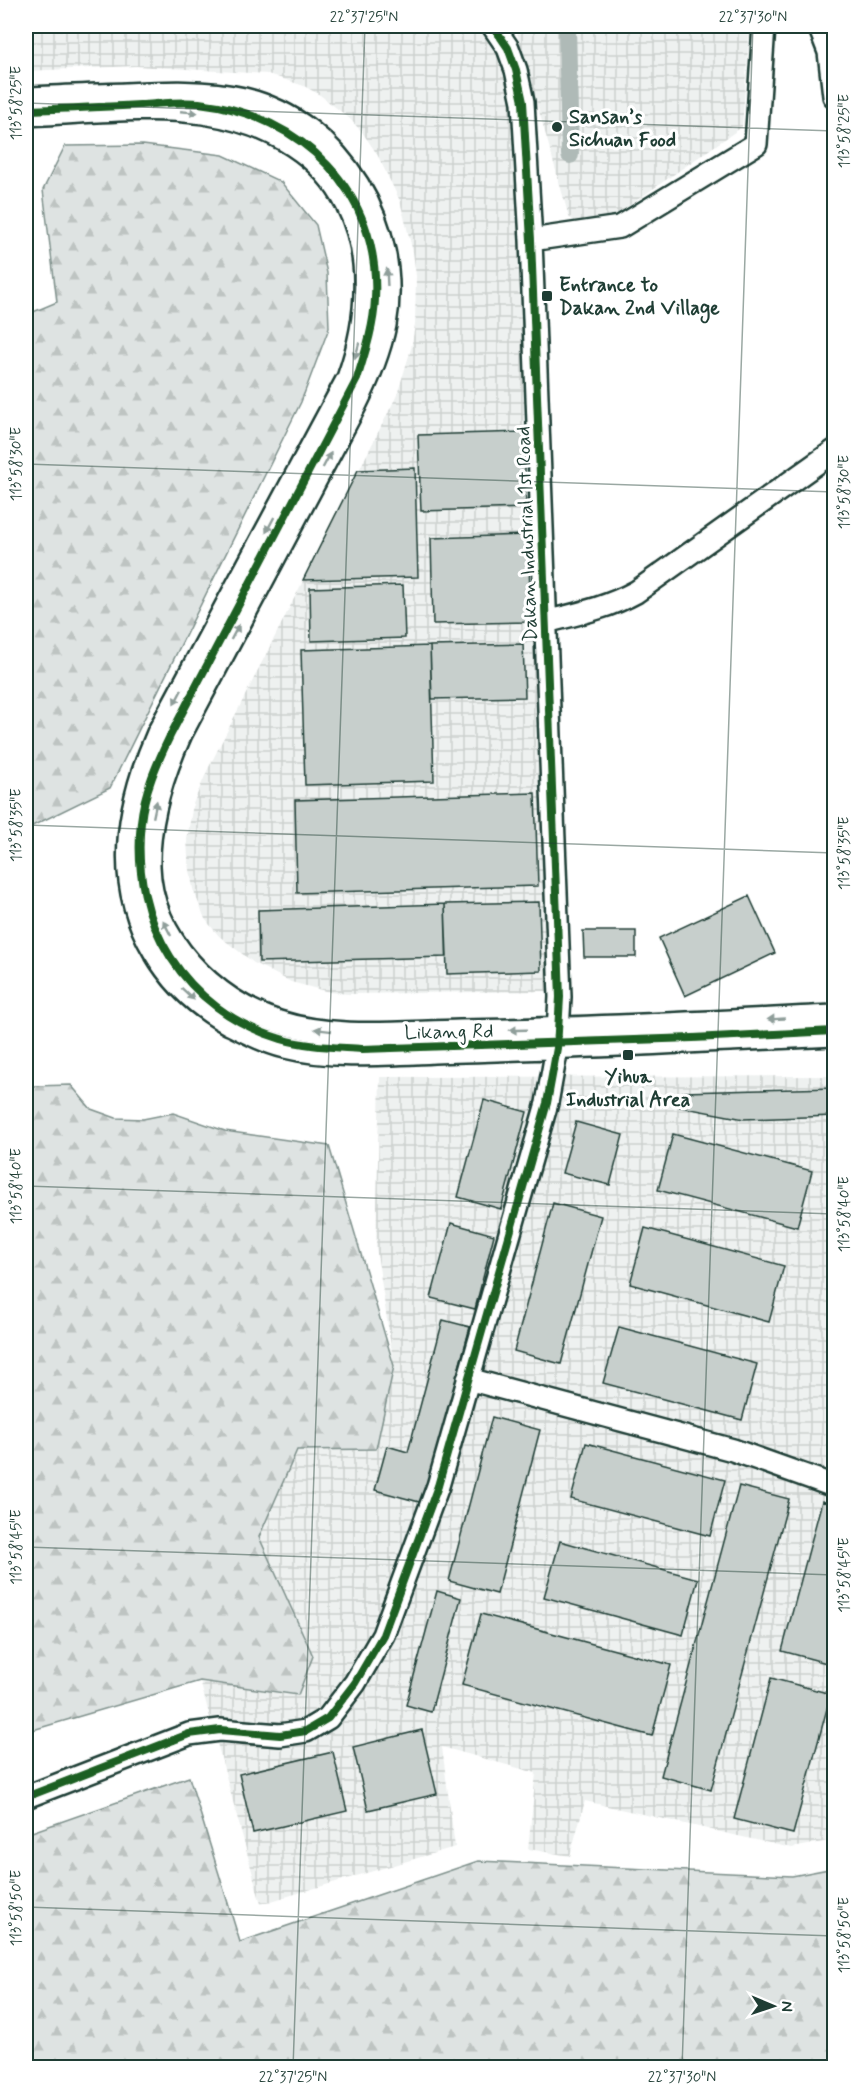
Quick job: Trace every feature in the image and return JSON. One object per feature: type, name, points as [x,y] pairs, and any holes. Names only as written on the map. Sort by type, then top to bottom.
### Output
[{"type":"street","name":"Dakan Industrial 1st Road","points":[[26,1797],[189,1734],[220,1730],[265,1735],[295,1734],[318,1725],[328,1718],[355,1683],[383,1635],[435,1495],[547,1103],[558,1038],[531,240],[523,102],[516,70],[508,48],[493,26]]},
{"type":"street","points":[[531,240],[620,227],[756,144],[764,26]]},
{"type":"street","points":[[819,26],[829,52],[834,96]]},
{"type":"street","name":"Likang Rd","points":[[26,98],[192,93],[237,98],[267,107],[313,134],[341,160],[365,194],[377,223],[384,250],[387,279],[386,314],[381,342],[371,373],[350,417],[181,734],[159,790],[150,840],[149,867],[155,899],[173,940],[201,976],[224,994],[252,1011],[293,1025],[324,1030],[558,1038],[834,1035]]},
{"type":"street","name":"Likang Rd","points":[[26,116],[177,111],[231,118],[259,128],[288,142],[311,158],[338,189],[358,231],[366,268],[366,309],[362,333],[348,378],[158,733],[138,783],[129,829],[128,873],[133,902],[147,939],[170,975],[200,1005],[244,1031],[282,1046],[318,1052],[368,1053],[834,1016]]},
{"type":"street","points":[[545,622],[597,609],[636,592],[834,451]]},
{"type":"street","points":[[468,1379],[734,1450],[834,1486]]},
{"type":"shaded area","points":[[26,26],[480,26],[495,43],[513,101],[537,630],[550,991],[349,994],[329,992],[291,982],[254,963],[219,936],[205,919],[193,889],[188,857],[187,839],[193,804],[207,771],[397,395],[411,349],[415,325],[416,276],[413,252],[400,201],[377,154],[349,118],[320,95],[304,86],[268,74],[136,66],[26,71]]},
{"type":"shaded area","points":[[515,26],[750,26],[742,127],[614,216],[578,224],[569,217]]},
{"type":"shaded area","points":[[834,1076],[834,1840],[791,1848],[585,1801],[570,1856],[528,1849],[536,1773],[442,1747],[455,1847],[261,1904],[200,1681],[298,1695],[313,1656],[259,1537],[297,1450],[376,1449],[394,1366],[376,1247],[380,1077]]},
{"type":"green space","points":[[143,145],[223,155],[281,182],[316,225],[327,273],[329,328],[301,402],[110,788],[26,829],[26,315],[57,302],[43,190],[65,146]]},
{"type":"green space","points":[[71,1085],[91,1109],[116,1118],[143,1119],[173,1113],[225,1131],[329,1146],[394,1366],[376,1449],[297,1450],[259,1537],[313,1656],[298,1695],[200,1681],[26,1732],[26,1089],[32,1086]]},
{"type":"green space","points":[[189,1777],[240,1942],[478,1861],[792,1876],[834,1868],[834,2067],[26,2067],[26,1834]]},
{"type":"building","points":[[524,432],[526,508],[421,511],[418,435]]},
{"type":"building","points":[[415,468],[418,577],[303,580],[358,470]]},
{"type":"building","points":[[528,535],[531,622],[433,624],[431,538]]},
{"type":"building","points":[[403,585],[405,638],[311,641],[310,588]]},
{"type":"building","points":[[523,644],[525,697],[432,699],[430,646]]},
{"type":"building","points":[[430,646],[434,781],[305,785],[301,650]]},
{"type":"building","points":[[535,793],[538,886],[297,893],[295,800]]},
{"type":"building","points":[[749,896],[775,953],[685,996],[659,938]]},
{"type":"building","points":[[539,902],[541,971],[447,974],[445,904]]},
{"type":"building","points":[[445,904],[447,957],[259,962],[258,910]]},
{"type":"building","points":[[583,931],[636,931],[636,957],[584,957]]},
{"type":"building","points":[[834,1088],[834,1116],[744,1119],[680,1107],[683,1092]]},
{"type":"building","points":[[484,1100],[527,1112],[501,1209],[458,1197]]},
{"type":"building","points":[[576,1122],[623,1135],[610,1185],[562,1173]]},
{"type":"building","points":[[673,1134],[812,1171],[797,1227],[658,1190]]},
{"type":"building","points":[[553,1203],[601,1216],[561,1364],[514,1351]]},
{"type":"building","points":[[451,1223],[494,1235],[475,1309],[431,1298]]},
{"type":"building","points":[[645,1228],[784,1266],[769,1322],[630,1284]]},
{"type":"building","points":[[443,1320],[470,1327],[423,1503],[375,1490],[387,1446],[408,1452]]},
{"type":"building","points":[[619,1327],[757,1364],[742,1420],[603,1383]]},
{"type":"building","points":[[492,1417],[540,1430],[497,1594],[449,1581]]},
{"type":"building","points":[[586,1443],[725,1480],[710,1536],[571,1499]]},
{"type":"building","points":[[739,1486],[789,1499],[711,1790],[661,1776]]},
{"type":"building","points":[[822,1501],[834,1505],[834,1665],[782,1651]]},
{"type":"building","points":[[560,1541],[698,1579],[683,1635],[544,1597]]},
{"type":"building","points":[[437,1591],[461,1598],[431,1712],[406,1705]]},
{"type":"building","points":[[481,1614],[671,1665],[652,1736],[462,1685]]},
{"type":"building","points":[[771,1678],[831,1694],[793,1834],[734,1819]]},
{"type":"building","points":[[422,1730],[437,1794],[368,1810],[353,1747]]},
{"type":"building","points":[[333,1752],[347,1811],[253,1833],[239,1774]]},
{"type":"waterway","points":[[567,26],[570,155]]},
{"type":"cycle path","points":[[26,1797],[189,1734],[220,1730],[280,1735],[306,1731],[328,1718],[355,1683],[383,1635],[438,1486],[547,1103],[557,1048],[560,997],[531,240],[523,102],[516,70],[508,48],[493,26]]},
{"type":"cycle path","points":[[26,110],[192,102],[236,110],[271,124],[302,142],[328,165],[349,193],[365,225],[373,260],[375,299],[373,319],[357,379],[170,736],[145,800],[141,822],[140,859],[145,894],[155,927],[170,957],[191,984],[217,1007],[247,1025],[291,1042],[332,1047],[362,1049],[834,1031]]},
{"type":"place","name":"Sansan’s Sichuan Food","points":[[557,127]]},
{"type":"place","name":"Entrance to Dakan 2nd Village","points":[[547,296]]},
{"type":"place","name":"Yihua Industrial Area","points":[[628,1055]]}]
